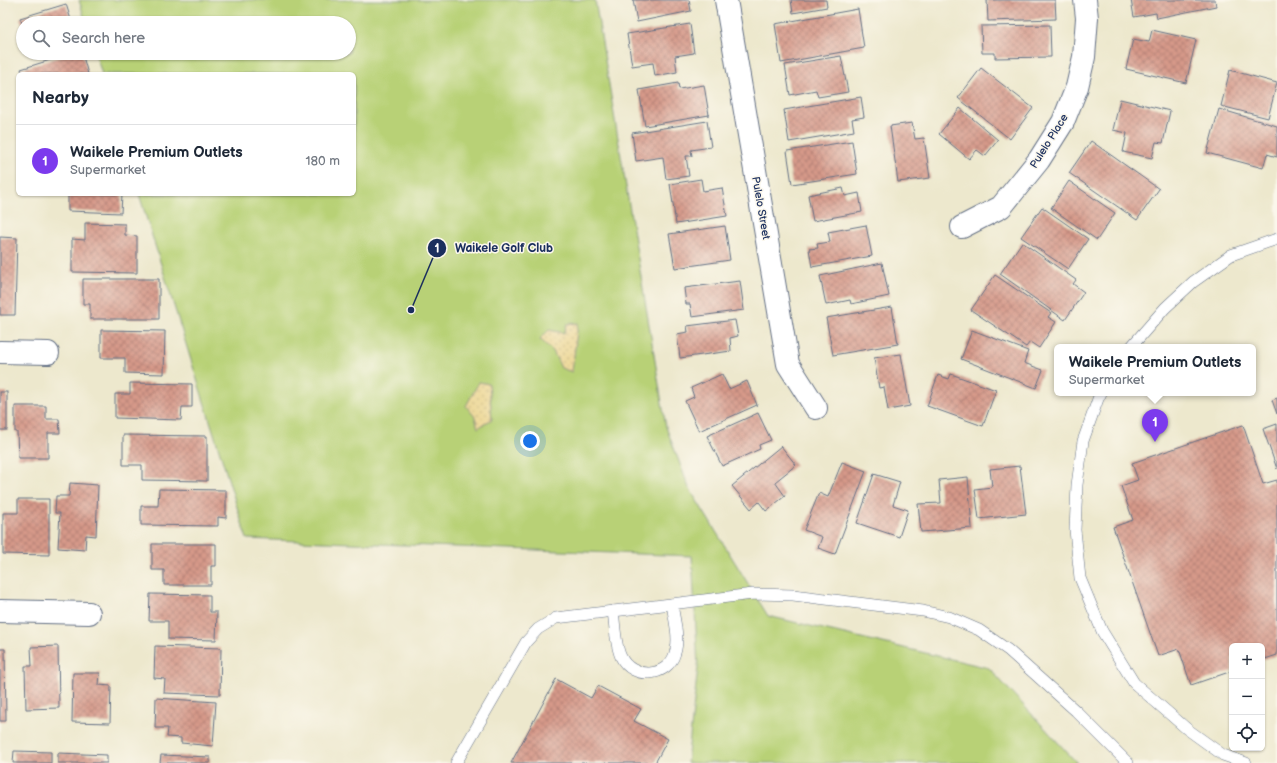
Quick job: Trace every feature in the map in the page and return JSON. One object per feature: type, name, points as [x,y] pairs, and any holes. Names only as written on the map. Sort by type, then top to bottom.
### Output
[{"type":"street","name":"Pulelo Street","points":[[726,0],[788,364],[816,408]]},
{"type":"street","name":"Pulelo Place","points":[[962,227],[1001,207],[1039,160],[1063,122],[1077,87],[1084,57],[1087,18],[1085,0]]},
{"type":"street","points":[[0,352],[48,353]]},
{"type":"street","points":[[0,611],[90,613]]},
{"type":"lane","points":[[1134,344],[1165,308],[1193,282],[1231,255],[1277,239]]},
{"type":"lane","points":[[1100,396],[1083,441],[1076,486],[1075,530],[1080,578],[1102,630],[1134,683],[1187,729],[1223,755],[1246,763]]},
{"type":"lane","points":[[456,763],[526,642],[538,629],[556,618],[754,594],[793,595],[923,611],[949,617],[979,630],[1008,650],[1076,711],[1128,763]]},
{"type":"lane","points":[[613,611],[620,656],[633,670],[643,673],[653,673],[663,670],[670,663],[675,653],[677,643],[672,604]]},
{"type":"green space","points":[[79,0],[595,0],[666,427],[689,488],[768,616],[989,668],[1077,763],[687,763],[698,667],[692,556],[247,539],[140,196],[356,196],[356,72],[101,72],[97,60],[356,60],[356,16],[84,16]]},
{"type":"sand","points":[[578,323],[572,372],[561,368],[553,351],[540,339],[549,330],[564,333],[567,324]]},
{"type":"sand","points":[[479,382],[489,384],[492,419],[478,428],[475,417],[466,406]]},
{"type":"building","points":[[633,0],[689,0],[691,11],[637,22]]},
{"type":"building","points":[[791,0],[826,0],[827,7],[793,13]]},
{"type":"building","points":[[987,0],[1055,0],[1056,19],[988,21]]},
{"type":"building","points":[[1131,0],[1215,0],[1216,6],[1157,18],[1156,13],[1134,17]]},
{"type":"building","points":[[66,4],[70,16],[27,16]]},
{"type":"building","points":[[858,9],[864,48],[781,63],[775,24]]},
{"type":"building","points":[[690,24],[694,53],[675,56],[677,72],[655,76],[653,63],[632,66],[627,34]]},
{"type":"building","points":[[1050,25],[1051,57],[995,58],[995,53],[982,53],[981,26]]},
{"type":"building","points":[[1152,30],[1196,40],[1186,83],[1126,69],[1133,39],[1149,42]]},
{"type":"building","points":[[841,56],[848,92],[818,97],[816,90],[790,95],[785,65]]},
{"type":"building","points":[[50,60],[84,60],[87,72],[22,72],[21,69]]},
{"type":"building","points":[[981,68],[1033,108],[1010,139],[958,98]]},
{"type":"building","points":[[1230,70],[1277,83],[1268,118],[1221,106]]},
{"type":"building","points":[[678,83],[679,89],[704,85],[709,115],[645,126],[639,90]]},
{"type":"building","points":[[861,97],[864,117],[852,119],[854,131],[789,142],[784,110]]},
{"type":"building","points":[[1120,99],[1170,111],[1163,143],[1156,142],[1152,158],[1123,152],[1127,133],[1113,130]]},
{"type":"building","points":[[960,108],[998,140],[985,156],[977,150],[969,159],[939,134]]},
{"type":"building","points":[[1219,109],[1277,126],[1277,157],[1267,154],[1263,168],[1207,153]]},
{"type":"building","points":[[707,121],[711,147],[691,150],[692,156],[686,156],[689,176],[666,179],[663,157],[636,161],[632,133]]},
{"type":"building","points":[[912,123],[915,139],[924,138],[930,178],[898,182],[890,126]]},
{"type":"building","points":[[852,141],[857,174],[792,184],[787,151]]},
{"type":"building","points":[[1091,141],[1159,189],[1137,220],[1069,173]]},
{"type":"building","points":[[701,179],[703,191],[722,188],[727,216],[676,224],[670,184]]},
{"type":"building","points":[[1069,181],[1115,213],[1097,240],[1051,208]]},
{"type":"building","points":[[843,188],[845,196],[859,193],[862,212],[813,221],[808,195]]},
{"type":"building","points":[[68,196],[122,196],[121,213],[68,211]]},
{"type":"building","points":[[1042,207],[1088,239],[1068,269],[1021,237]]},
{"type":"building","points":[[85,223],[125,224],[125,235],[137,236],[137,273],[72,272],[72,239],[85,240]]},
{"type":"building","points":[[866,225],[872,256],[812,267],[809,249],[818,248],[817,244],[830,242],[828,232]]},
{"type":"building","points":[[725,226],[730,260],[675,268],[669,234]]},
{"type":"building","points":[[0,237],[17,238],[15,315],[0,315]]},
{"type":"building","points":[[1022,242],[1076,280],[1073,284],[1084,292],[1065,320],[1000,274]]},
{"type":"building","points":[[882,263],[889,296],[851,304],[850,300],[826,305],[820,276]]},
{"type":"building","points":[[995,275],[1051,313],[1048,317],[1056,322],[1039,348],[1030,342],[1026,347],[971,310]]},
{"type":"building","points":[[83,279],[159,279],[159,319],[90,319],[90,304],[83,304]]},
{"type":"building","points":[[740,281],[744,310],[692,317],[690,304],[686,304],[684,288]]},
{"type":"building","points":[[892,307],[898,344],[833,355],[826,318]]},
{"type":"building","points":[[735,320],[738,336],[730,338],[731,351],[680,358],[677,334],[688,332],[687,326]]},
{"type":"building","points":[[101,330],[165,331],[164,374],[125,373],[125,358],[101,358]]},
{"type":"building","points":[[972,330],[1028,351],[1024,363],[1043,370],[1036,388],[961,359]]},
{"type":"building","points":[[901,354],[910,406],[888,410],[884,387],[879,388],[874,358]]},
{"type":"building","points":[[722,374],[729,389],[747,381],[757,405],[699,431],[685,401],[694,397],[691,388]]},
{"type":"building","points":[[951,374],[996,390],[983,426],[927,406],[938,375],[949,379]]},
{"type":"building","points":[[130,383],[192,384],[192,407],[182,407],[181,420],[115,418],[115,394],[130,394]]},
{"type":"building","points":[[0,392],[7,392],[7,430],[0,430]]},
{"type":"building","points":[[1277,398],[1277,414],[1272,400]]},
{"type":"building","points":[[15,406],[46,406],[46,419],[59,419],[60,433],[48,433],[48,458],[18,458],[17,432],[15,432]]},
{"type":"building","points":[[758,413],[771,440],[759,445],[760,449],[722,466],[707,436]]},
{"type":"building","points":[[1277,424],[1277,469],[1263,429]]},
{"type":"building","points":[[1243,425],[1263,484],[1277,480],[1277,655],[1265,659],[1265,643],[1229,643],[1229,672],[1191,685],[1179,649],[1158,656],[1113,527],[1133,520],[1121,486],[1138,480],[1132,463]]},
{"type":"building","points":[[123,435],[207,436],[207,481],[142,480],[142,465],[123,465]]},
{"type":"building","points":[[781,446],[796,465],[775,482],[785,496],[766,511],[759,502],[751,509],[732,486]]},
{"type":"building","points":[[842,462],[866,471],[835,554],[818,548],[822,537],[804,530],[819,493],[828,497]]},
{"type":"building","points":[[1020,466],[1026,514],[979,519],[975,489],[992,487],[990,469]]},
{"type":"building","points":[[874,474],[900,482],[893,505],[908,510],[899,537],[857,523]]},
{"type":"building","points":[[968,477],[972,528],[921,532],[918,504],[941,503],[939,480]]},
{"type":"building","points":[[70,483],[98,485],[96,536],[86,535],[85,550],[58,548],[60,513],[55,513],[56,496],[69,496]]},
{"type":"building","points":[[159,489],[226,490],[226,518],[218,517],[218,526],[141,525],[141,506],[158,506]]},
{"type":"building","points":[[18,499],[49,499],[49,555],[3,554],[3,513],[18,513]]},
{"type":"building","points":[[152,544],[216,544],[216,566],[211,566],[211,585],[164,585],[164,570],[152,570]]},
{"type":"building","points":[[150,594],[210,595],[210,612],[217,612],[216,640],[168,639],[168,621],[149,621]]},
{"type":"building","points":[[58,646],[59,708],[26,709],[25,666],[32,666],[31,647]]},
{"type":"building","points":[[155,646],[221,648],[220,695],[164,693],[165,679],[154,678]]},
{"type":"building","points":[[0,649],[5,649],[6,721],[0,721]]},
{"type":"building","points":[[73,673],[100,673],[99,685],[111,686],[110,723],[72,722]]},
{"type":"building","points":[[556,679],[591,698],[598,686],[641,709],[634,721],[668,739],[655,763],[511,763]]},
{"type":"building","points":[[156,698],[216,702],[213,746],[181,743],[181,738],[167,737],[168,728],[155,728]]},
{"type":"building","points":[[14,751],[51,752],[51,763],[13,763]]},
{"type":"building","points":[[58,753],[107,755],[107,763],[58,763]]},
{"type":"building","points":[[161,755],[210,757],[210,763],[160,763]]},
{"type":"place","name":"Waikele Golf Club","points":[[411,310]]},
{"type":"place","name":"Waikele Premium Outlets","points":[[1155,442]]}]
